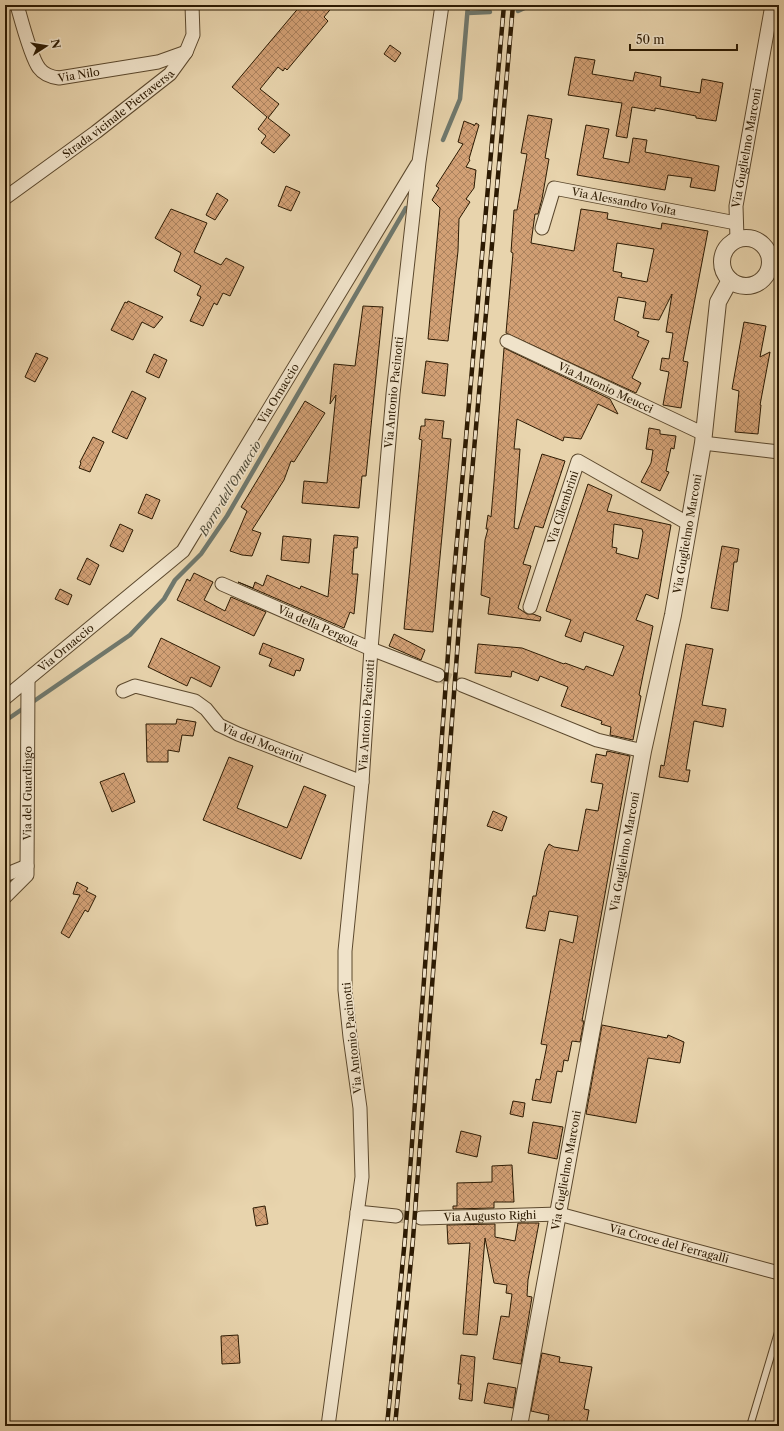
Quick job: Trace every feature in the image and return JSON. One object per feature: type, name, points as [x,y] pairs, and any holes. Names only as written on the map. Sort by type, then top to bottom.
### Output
[{"type":"street","name":"Via Nilo","points":[[17,5],[36,64],[43,72],[53,77],[59,78],[158,62],[186,52]]},
{"type":"street","name":"Strada vicinale Pietraversa","points":[[5,198],[96,132],[170,74],[186,52],[194,35],[192,5]]},
{"type":"street","name":"Via Antonio Pacinotti","points":[[328,1426],[362,1177],[360,1108],[345,990],[345,959],[362,782],[371,649],[393,394],[419,162],[442,5]]},
{"type":"street","name":"Via Guglielmo Marconi","points":[[736,231],[736,206],[772,5]]},
{"type":"street","name":"Via Ornaccio","points":[[5,698],[183,551],[419,162]]},
{"type":"street","name":"Via Alessandro Volta","points":[[542,228],[554,188],[736,231]]},
{"type":"street","points":[[736,231],[756,239],[774,251],[769,267],[762,279],[750,286],[743,286],[730,280],[724,274],[722,257],[724,250],[730,243],[736,231]]},
{"type":"street","name":"Via Guglielmo Marconi","points":[[519,1426],[643,751],[672,615],[689,524],[703,439],[718,302],[730,280]]},
{"type":"street","name":"Via Antonio Meucci","points":[[507,341],[703,439],[779,452]]},
{"type":"street","name":"Via Cilembrini","points":[[530,606],[578,461],[689,524]]},
{"type":"street","name":"Via della Pergola","points":[[222,584],[371,649],[438,675]]},
{"type":"street","name":"Via del Guardingo","points":[[5,897],[27,875],[28,680]]},
{"type":"street","points":[[462,685],[597,740],[643,751]]},
{"type":"street","name":"Via del Mocarini","points":[[123,691],[135,686],[195,701],[206,708],[219,725],[238,734],[362,782]]},
{"type":"street","points":[[5,875],[27,866]]},
{"type":"street","points":[[357,1212],[396,1216]]},
{"type":"street","name":"Via Augusto Righi","points":[[421,1218],[559,1214]]},
{"type":"street","name":"Via Croce del Ferragalli","points":[[559,1214],[779,1273]]},
{"type":"lane","points":[[750,1426],[779,1329]]},
{"type":"building","points":[[301,5],[334,5],[324,17],[328,21],[287,70],[285,68],[283,71],[278,67],[260,89],[279,104],[268,118],[290,135],[274,153],[261,143],[266,136],[258,129],[267,117],[232,87]]},
{"type":"building","points":[[390,45],[401,53],[395,62],[384,54]]},
{"type":"building","points":[[575,57],[595,60],[592,74],[633,81],[635,72],[661,77],[660,86],[700,93],[702,79],[723,83],[716,121],[696,118],[696,116],[655,108],[655,111],[632,107],[627,138],[616,136],[622,103],[568,95]]},
{"type":"building","points":[[528,115],[552,119],[545,158],[549,159],[542,199],[538,214],[535,214],[531,243],[574,251],[581,209],[608,213],[607,219],[661,229],[662,223],[708,231],[683,361],[688,362],[681,408],[663,405],[669,372],[660,370],[662,358],[669,359],[673,333],[666,332],[672,294],[659,320],[643,318],[646,302],[618,297],[614,320],[639,332],[637,336],[649,341],[632,378],[641,383],[636,393],[506,333],[513,253],[511,252],[514,210],[517,210],[527,154],[521,153]],"holes":[[[617,243],[654,249],[647,282],[621,277],[622,273],[613,271]]]},
{"type":"building","points":[[464,121],[474,126],[476,123],[479,125],[469,159],[470,160],[466,167],[476,170],[474,188],[466,199],[470,202],[459,219],[458,251],[448,341],[428,339],[440,208],[432,200],[439,188],[436,186],[463,144],[458,142]]},
{"type":"building","points":[[586,125],[609,129],[603,158],[629,163],[633,138],[647,140],[645,152],[719,166],[715,191],[690,187],[692,178],[668,175],[665,190],[577,175]]},
{"type":"building","points":[[286,186],[300,192],[291,211],[278,206]]},
{"type":"building","points":[[217,193],[228,200],[215,220],[206,215]]},
{"type":"building","points":[[171,209],[207,223],[194,252],[221,265],[226,258],[244,267],[230,296],[223,293],[217,305],[214,303],[203,326],[190,321],[201,297],[197,295],[201,286],[174,271],[181,253],[155,238]]},
{"type":"building","points":[[128,301],[163,317],[154,328],[142,322],[133,340],[111,330],[125,302],[127,303]]},
{"type":"building","points":[[363,306],[383,307],[366,476],[362,476],[359,508],[302,503],[304,481],[327,483],[336,395],[330,404],[334,364],[355,366]]},
{"type":"building","points":[[744,322],[766,326],[760,357],[770,352],[760,405],[758,434],[735,432],[739,391],[732,389]]},
{"type":"building","points":[[504,348],[610,399],[618,414],[598,404],[581,439],[564,437],[563,441],[517,419],[514,449],[520,449],[514,528],[518,529],[542,454],[565,461],[543,528],[535,526],[523,564],[531,566],[518,608],[527,614],[533,614],[541,617],[540,621],[488,614],[490,598],[481,595],[485,540],[488,529],[486,529],[488,515],[491,517]]},
{"type":"building","points":[[36,353],[48,358],[35,382],[25,377]]},
{"type":"building","points":[[154,354],[167,360],[159,378],[146,372]]},
{"type":"building","points":[[426,361],[448,364],[445,396],[422,393]]},
{"type":"building","points":[[132,391],[146,398],[127,439],[112,432]]},
{"type":"building","points":[[305,401],[325,413],[294,462],[291,461],[284,480],[252,530],[261,533],[252,556],[242,555],[230,551],[247,511],[241,507]]},
{"type":"building","points":[[425,419],[444,421],[442,438],[451,439],[433,632],[404,629],[422,440],[419,439],[421,426],[425,426]]},
{"type":"building","points":[[649,428],[660,430],[660,434],[676,436],[674,449],[671,448],[666,471],[669,472],[660,491],[641,482],[651,463],[653,450],[646,449]]},
{"type":"building","points":[[93,437],[104,442],[90,472],[79,468],[80,462]]},
{"type":"building","points":[[588,484],[612,495],[607,511],[671,525],[658,599],[646,594],[636,620],[653,626],[639,695],[641,696],[633,740],[610,735],[611,727],[601,724],[602,721],[561,706],[568,687],[540,676],[538,681],[512,671],[511,677],[475,673],[478,644],[522,648],[564,664],[565,663],[584,670],[586,666],[613,676],[624,646],[584,632],[581,642],[565,636],[571,620],[546,611]],"holes":[[[614,524],[642,529],[643,533],[638,559],[616,553],[617,548],[612,547]]]},
{"type":"building","points":[[146,494],[160,500],[152,519],[138,513]]},
{"type":"building","points":[[120,524],[133,530],[123,552],[110,546]]},
{"type":"building","points":[[334,535],[358,537],[357,548],[354,548],[352,574],[358,574],[354,614],[350,612],[344,628],[238,582],[253,588],[255,582],[263,586],[267,575],[300,589],[301,586],[328,597]]},
{"type":"building","points":[[283,536],[311,539],[309,563],[281,560]]},
{"type":"building","points":[[722,546],[739,549],[737,562],[734,562],[728,611],[711,608]]},
{"type":"building","points":[[87,558],[99,565],[90,585],[77,579]]},
{"type":"building","points":[[194,573],[213,582],[204,600],[225,611],[231,597],[266,612],[254,636],[177,600],[187,579],[190,581]]},
{"type":"building","points":[[60,589],[72,595],[68,605],[55,599]]},
{"type":"building","points":[[394,634],[425,650],[421,660],[389,646]]},
{"type":"building","points":[[161,638],[220,667],[211,687],[191,677],[187,686],[148,667]]},
{"type":"building","points":[[263,643],[304,659],[300,671],[296,670],[294,676],[269,666],[272,659],[259,654]]},
{"type":"building","points":[[686,644],[713,649],[702,705],[726,709],[723,727],[694,721],[686,770],[690,770],[688,782],[659,777],[661,765],[664,766]]},
{"type":"building","points":[[177,719],[196,722],[193,736],[182,735],[179,752],[168,750],[168,762],[147,762],[146,724],[176,724]]},
{"type":"building","points":[[607,751],[630,756],[582,1021],[584,1021],[580,1042],[572,1041],[568,1061],[564,1060],[562,1072],[557,1071],[551,1103],[532,1100],[536,1079],[540,1080],[547,1045],[541,1044],[560,939],[573,943],[578,916],[549,911],[545,931],[526,928],[533,896],[536,896],[545,851],[549,844],[554,847],[578,851],[586,809],[598,811],[603,784],[591,782],[596,754],[606,756]]},
{"type":"building","points":[[229,757],[253,766],[237,808],[287,828],[304,786],[326,795],[301,859],[203,820]]},
{"type":"building","points":[[124,773],[135,802],[112,812],[100,782]]},
{"type":"building","points":[[493,811],[507,817],[502,831],[487,826]]},
{"type":"building","points":[[77,882],[88,888],[86,891],[96,896],[88,912],[85,910],[69,938],[61,933],[80,895],[73,894]]},
{"type":"building","points":[[602,1025],[667,1038],[668,1035],[684,1042],[680,1063],[648,1058],[636,1123],[586,1114]]},
{"type":"building","points":[[513,1101],[525,1103],[523,1117],[510,1114]]},
{"type":"building","points":[[533,1122],[563,1127],[557,1159],[528,1153]]},
{"type":"building","points":[[461,1131],[481,1136],[477,1157],[456,1152]]},
{"type":"building","points":[[512,1165],[514,1202],[494,1202],[494,1208],[453,1209],[453,1206],[457,1206],[457,1183],[492,1182],[492,1166]]},
{"type":"building","points":[[265,1206],[268,1224],[256,1226],[253,1208]]},
{"type":"building","points":[[518,1223],[539,1223],[528,1280],[527,1296],[532,1297],[521,1364],[493,1359],[501,1316],[509,1317],[512,1294],[506,1293],[507,1285],[494,1283],[485,1238],[477,1335],[463,1334],[470,1243],[448,1244],[447,1225],[495,1224],[495,1237],[515,1241]]},
{"type":"building","points":[[238,1335],[240,1363],[222,1364],[221,1336]]},
{"type":"building","points":[[542,1353],[560,1357],[559,1362],[592,1367],[584,1409],[589,1410],[586,1426],[547,1426],[549,1415],[531,1411]]},
{"type":"building","points":[[461,1355],[475,1357],[472,1401],[459,1399],[461,1384],[458,1384]]},
{"type":"building","points":[[488,1383],[516,1388],[513,1408],[484,1403]]},
{"type":"waterway","name":"Borro dell'Ornaccio","points":[[443,140],[460,99],[468,5]]},
{"type":"waterway","points":[[518,11],[531,5]]},
{"type":"waterway","points":[[468,13],[490,12]]},
{"type":"waterway","name":"Borro dell'Ornaccio","points":[[5,721],[130,635],[164,599],[175,580],[201,554],[227,516],[406,208]]},
{"type":"tunnel","points":[[438,675],[462,685]]},
{"type":"tunnel","points":[[396,1216],[421,1218]]},
{"type":"railway","points":[[387,1426],[405,1238],[453,586],[504,5]]},
{"type":"railway","points":[[395,1426],[413,1239],[462,587],[513,5]]}]
